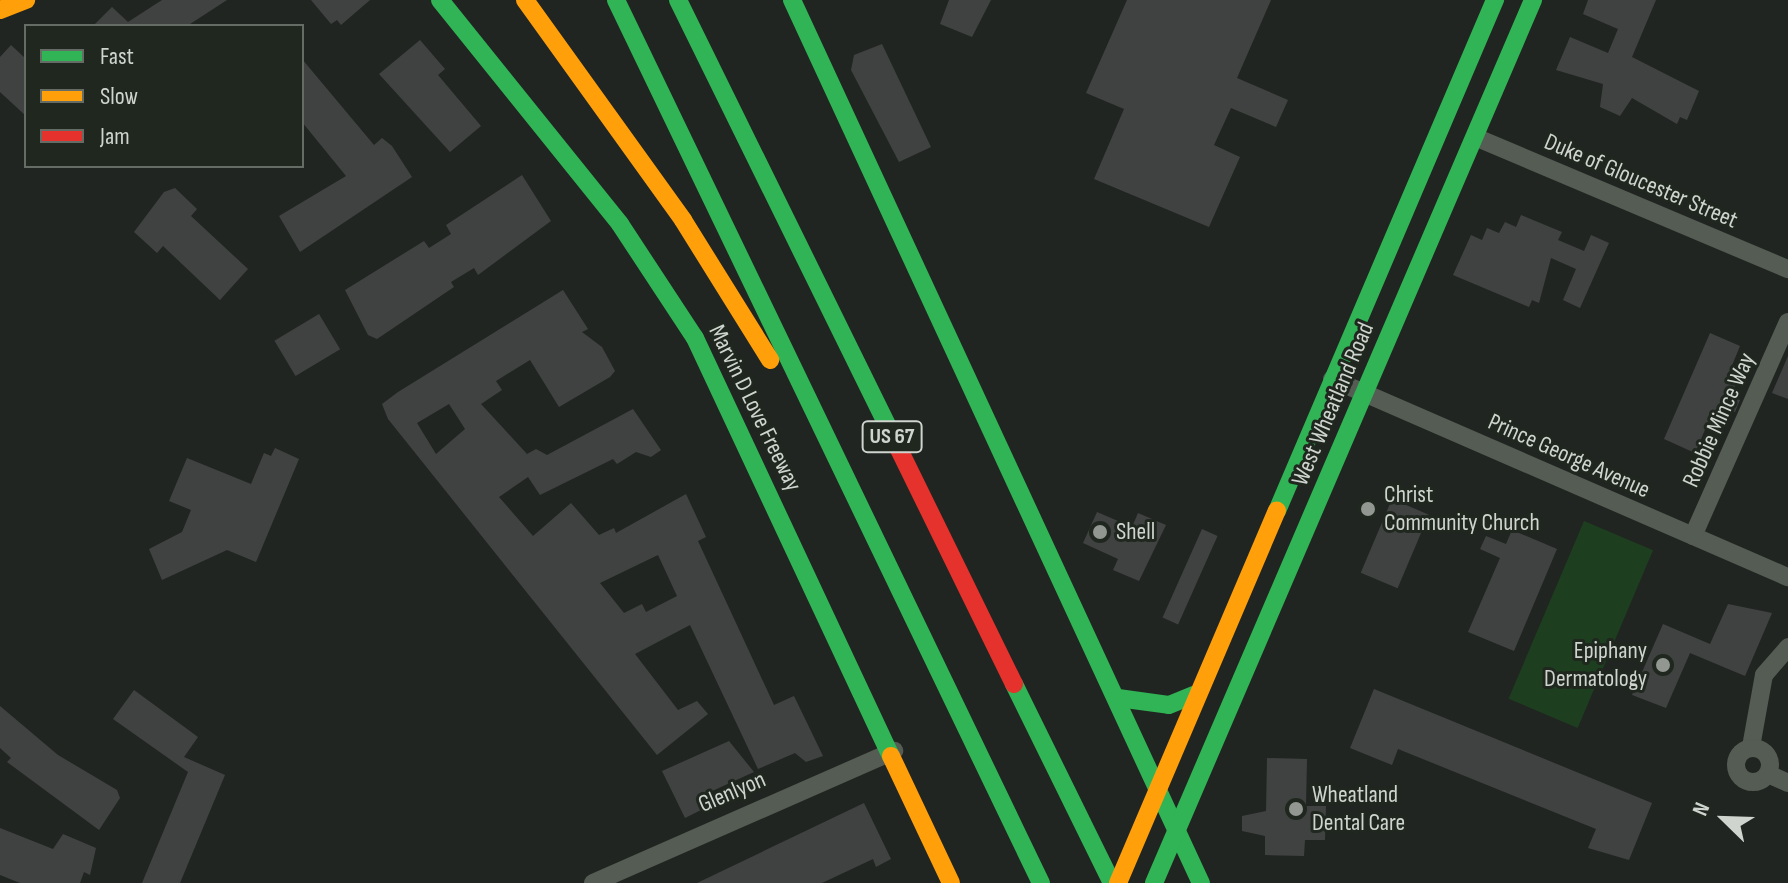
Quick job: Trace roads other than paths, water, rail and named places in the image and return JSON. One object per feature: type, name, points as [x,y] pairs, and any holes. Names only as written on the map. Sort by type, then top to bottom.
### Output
[{"type":"main road","points":[[0,10],[26,0]]},
{"type":"main road","name":"Marvin D Love Freeway","points":[[440,0],[656,273],[728,402],[894,751],[951,883]]},
{"type":"main road","points":[[525,0],[734,299],[903,600]]},
{"type":"main road","name":"US 67","points":[[616,0],[863,503],[903,600],[1041,882]]},
{"type":"main road","name":"US 67","points":[[678,0],[1112,883]]},
{"type":"main road","points":[[694,0],[705,55]]},
{"type":"main road","points":[[792,0],[1118,698],[1201,883]]},
{"type":"main road","name":"West Wheatland Road","points":[[1118,883],[1194,695],[1495,0]]},
{"type":"main road","name":"West Wheatland Road","points":[[1154,883],[1533,0]]},
{"type":"main road","points":[[1260,633],[1248,622],[1248,608],[1275,512]]},
{"type":"main road","points":[[1118,698],[1169,705],[1194,695]]},
{"type":"street","name":"Duke of Gloucester Street","points":[[1475,137],[1788,269]]},
{"type":"street","name":"Robbie Mince Way","points":[[1693,536],[1788,322]]},
{"type":"street","name":"Prince George Avenue","points":[[1332,379],[1788,577]]},
{"type":"street","points":[[1768,774],[1753,783],[1737,774],[1737,757],[1751,747],[1764,675],[1788,647]]},
{"type":"street","points":[[1751,747],[1770,759],[1768,774]]},
{"type":"street","name":"Glenlyon","points":[[593,883],[742,813],[894,751]]},
{"type":"street","points":[[1768,774],[1788,783]]},
{"type":"place","name":"Christ Community Church","points":[[1368,509]]},
{"type":"place","name":"Shell","points":[[1100,532]]},
{"type":"place","name":"Epiphany Dermatology","points":[[1663,665]]},
{"type":"place","name":"Wheatland Dental Care","points":[[1296,809]]}]
